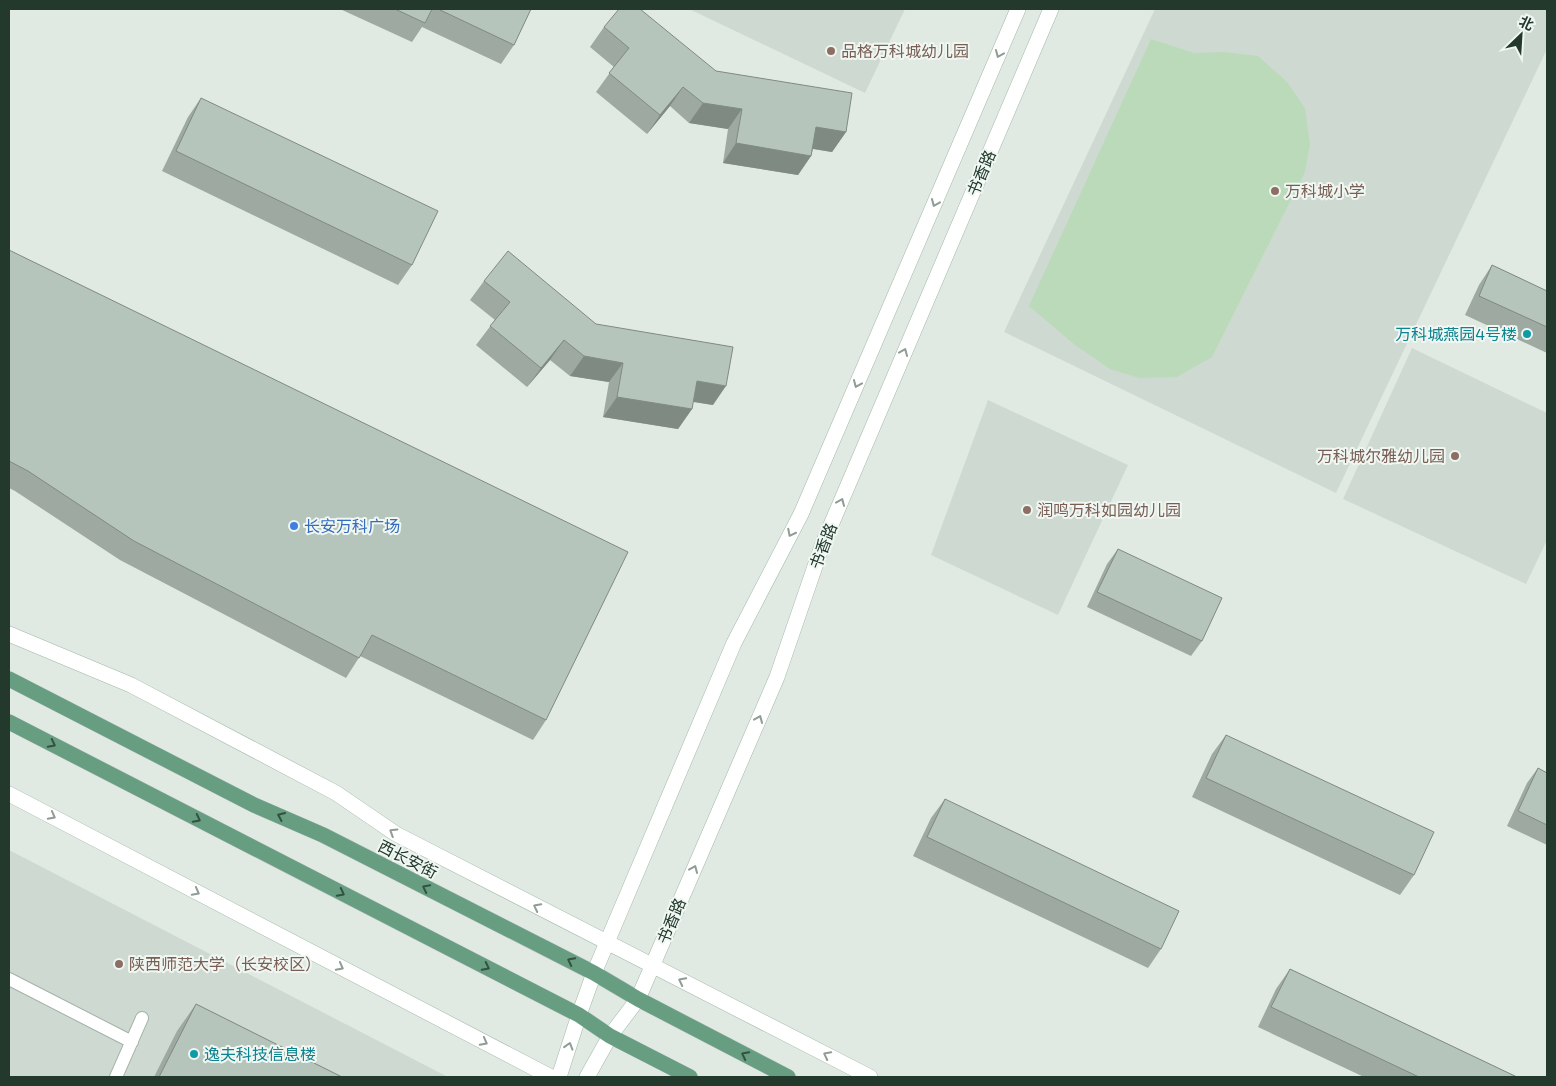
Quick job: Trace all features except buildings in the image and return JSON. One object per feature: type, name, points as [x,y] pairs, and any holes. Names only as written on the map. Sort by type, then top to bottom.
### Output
[{"type":"main road","name":"西长安街","points":[[9,679],[246,800],[323,835],[594,973],[638,1000],[788,1077]]},
{"type":"main road","points":[[9,722],[578,1015],[610,1036],[690,1077]]},
{"type":"street","name":"书香路","points":[[559,1077],[578,1015],[594,973],[734,643],[802,514],[1018,9]]},
{"type":"street","name":"书香路","points":[[587,1077],[610,1036],[638,1000],[777,677],[822,546],[1051,9]]},
{"type":"street","points":[[9,634],[131,685],[336,794],[396,834],[607,944],[870,1077]]},
{"type":"street","points":[[9,794],[551,1077]]},
{"type":"lane","points":[[9,979],[132,1042]]},
{"type":"lane","points":[[116,1077],[142,1018]]},
{"type":"shaded area","name":"品格万科城幼儿园","points":[[689,9],[905,9],[865,93]]},
{"type":"shaded area","name":"万科城小学","points":[[1155,9],[1547,9],[1547,49],[1336,493],[1004,332]]},
{"type":"shaded area","name":"万科城尔雅幼儿园","points":[[1412,348],[1547,413],[1547,540],[1526,584],[1343,499]]},
{"type":"shaded area","name":"润鸣万科如园幼儿园","points":[[988,400],[1128,465],[1058,615],[931,555]]},
{"type":"shaded area","name":"陕西师范大学（长安校区）","points":[[9,850],[448,1077],[9,1077]]},
{"type":"green space","points":[[1151,39],[1194,53],[1224,52],[1258,56],[1287,82],[1305,108],[1310,144],[1305,172],[1212,357],[1177,377],[1139,378],[1110,369],[1075,345],[1029,306]]},
{"type":"place","name":"品格万科城幼儿园","points":[[831,51]]},
{"type":"place","name":"万科城小学","points":[[1275,191]]},
{"type":"place","name":"万科城燕园4号楼","points":[[1527,334]]},
{"type":"place","name":"万科城尔雅幼儿园","points":[[1455,456]]},
{"type":"place","name":"润鸣万科如园幼儿园","points":[[1027,510]]},
{"type":"place","name":"长安万科广场","points":[[294,526]]},
{"type":"place","name":"陕西师范大学（长安校区）","points":[[119,964]]},
{"type":"place","name":"逸夫科技信息楼","points":[[194,1054]]}]
